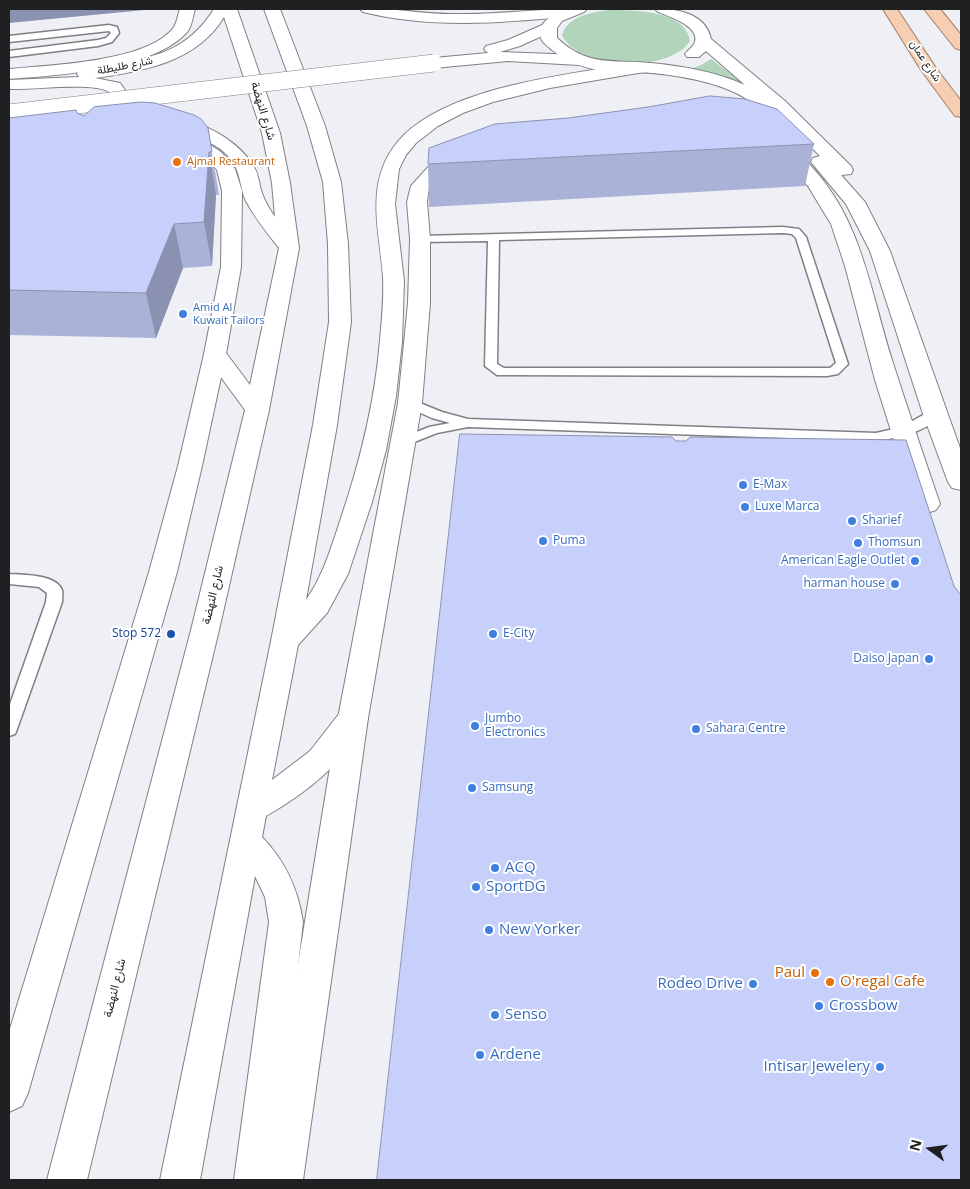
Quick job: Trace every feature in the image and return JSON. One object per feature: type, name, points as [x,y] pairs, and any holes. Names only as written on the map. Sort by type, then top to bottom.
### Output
[{"type":"main road","name":"شارع عمان","points":[[890,9],[929,70],[961,112]]},
{"type":"main road","points":[[932,9],[961,45]]},
{"type":"main road","points":[[929,70],[950,79],[961,88]]},
{"type":"street","points":[[9,80],[109,62],[144,53],[158,47],[179,33],[188,18],[187,9]]},
{"type":"street","name":"شارع طليطلة","points":[[9,80],[132,67],[171,56],[198,40],[218,16],[221,9]]},
{"type":"street","name":"شارع النهضة","points":[[67,1180],[205,630],[257,410],[289,248],[282,183],[272,133],[230,9]]},
{"type":"street","points":[[180,1180],[285,641],[324,425],[340,322],[338,244],[332,182],[316,126],[272,9]]},
{"type":"street","points":[[368,9],[404,16],[456,20],[518,17],[576,10]]},
{"type":"street","points":[[663,9],[677,12],[694,22],[702,31],[704,40],[766,92],[842,167],[876,210],[900,259],[961,434]]},
{"type":"street","points":[[9,114],[433,60],[500,47],[537,34],[549,27],[557,18],[576,10]]},
{"type":"street","points":[[549,27],[549,39],[559,51],[578,60]]},
{"type":"street","points":[[285,641],[321,601],[342,556],[369,468],[382,412],[390,357],[393,277],[384,202],[385,183],[393,162],[410,139],[422,128],[479,101],[535,86],[671,64],[688,58],[699,50],[704,40]]},
{"type":"street","points":[[9,107],[433,60],[508,56],[578,60],[607,67],[644,68],[726,84],[759,99],[797,137],[854,202],[880,251],[935,414],[961,482]]},
{"type":"street","points":[[9,80],[89,83],[113,86],[120,91],[121,97],[118,104],[100,115],[26,128]]},
{"type":"street","points":[[9,1093],[163,572],[190,466],[215,354],[230,267],[232,191],[226,169],[215,156],[198,145],[154,130],[196,130],[225,144],[238,156],[246,168],[254,199],[289,248]]},
{"type":"street","points":[[758,133],[774,140],[791,155],[830,203],[842,225],[901,450],[935,529]]},
{"type":"street","points":[[283,1180],[353,718],[410,403],[418,303],[420,239],[417,202],[420,186],[435,172],[459,161],[478,158]]},
{"type":"street","points":[[215,354],[257,410]]},
{"type":"street","points":[[248,825],[278,794],[323,759],[340,739],[353,718]]},
{"type":"street","points":[[248,825],[277,882],[286,922],[254,1180]]},
{"type":"lane","points":[[9,39],[110,28],[114,29],[115,33],[109,40],[98,43],[9,54]]},
{"type":"lane","points":[[420,239],[494,236],[795,231],[801,237],[842,364],[834,371],[826,372],[501,372],[491,366],[494,236]]},
{"type":"lane","points":[[410,403],[437,415],[468,423],[861,437],[901,450]]},
{"type":"lane","points":[[901,450],[917,426],[935,414]]},
{"type":"lane","points":[[404,442],[434,430],[468,423]]},
{"type":"lane","points":[[675,430],[677,445]]},
{"type":"lane","points":[[861,437],[901,450]]},
{"type":"lane","points":[[9,579],[42,582],[55,591],[54,602],[9,729]]},
{"type":"green space","points":[[608,10],[631,10],[669,18],[679,23],[686,31],[690,41],[679,51],[664,59],[645,63],[625,64],[586,56],[572,47],[562,35],[569,23],[580,16]]},
{"type":"green space","points":[[711,59],[747,86],[726,78],[686,71]]},
{"type":"building","points":[[710,96],[745,99],[777,109],[814,144],[428,164],[429,148],[495,124],[568,118]]},
{"type":"building","points":[[141,102],[155,103],[194,115],[201,119],[208,128],[212,152],[209,152],[204,222],[174,224],[146,293],[9,290],[9,118],[76,110],[77,113],[84,116],[94,107]]},
{"type":"building","name":"Sahara Centre","points":[[460,434],[672,437],[676,441],[686,441],[690,437],[906,440],[954,586],[961,594],[961,1180],[377,1180]]},
{"type":"place","name":"Ajmal Restaurant","points":[[177,162]]},
{"type":"place","name":"Amid Al Kuwait Tailors","points":[[183,314]]},
{"type":"place","name":"E-Max","points":[[743,485]]},
{"type":"place","name":"Luxe Marca","points":[[745,507]]},
{"type":"place","name":"Sharief","points":[[852,521]]},
{"type":"place","name":"Puma","points":[[543,541]]},
{"type":"place","name":"Thomsun","points":[[858,543]]},
{"type":"place","name":"American Eagle Outlet","points":[[915,561]]},
{"type":"place","name":"harman house","points":[[895,584]]},
{"type":"place","name":"Stop 572","points":[[171,634]]},
{"type":"place","name":"E-City","points":[[493,634]]},
{"type":"place","name":"Daiso Japan","points":[[929,659]]},
{"type":"place","name":"Jumbo Electronics","points":[[475,726]]},
{"type":"place","name":"Sahara Centre","points":[[696,729]]},
{"type":"place","name":"Samsung","points":[[472,788]]},
{"type":"place","name":"ACQ","points":[[495,868]]},
{"type":"place","name":"SportDG","points":[[476,887]]},
{"type":"place","name":"New Yorker","points":[[489,930]]},
{"type":"place","name":"Paul","points":[[815,973]]},
{"type":"place","name":"O'regal Cafe","points":[[830,982]]},
{"type":"place","name":"Rodeo Drive","points":[[753,984]]},
{"type":"place","name":"Crossbow","points":[[819,1006]]},
{"type":"place","name":"Senso","points":[[495,1015]]},
{"type":"place","name":"Ardene","points":[[480,1055]]},
{"type":"place","name":"Intisar Jewelery","points":[[880,1067]]}]
